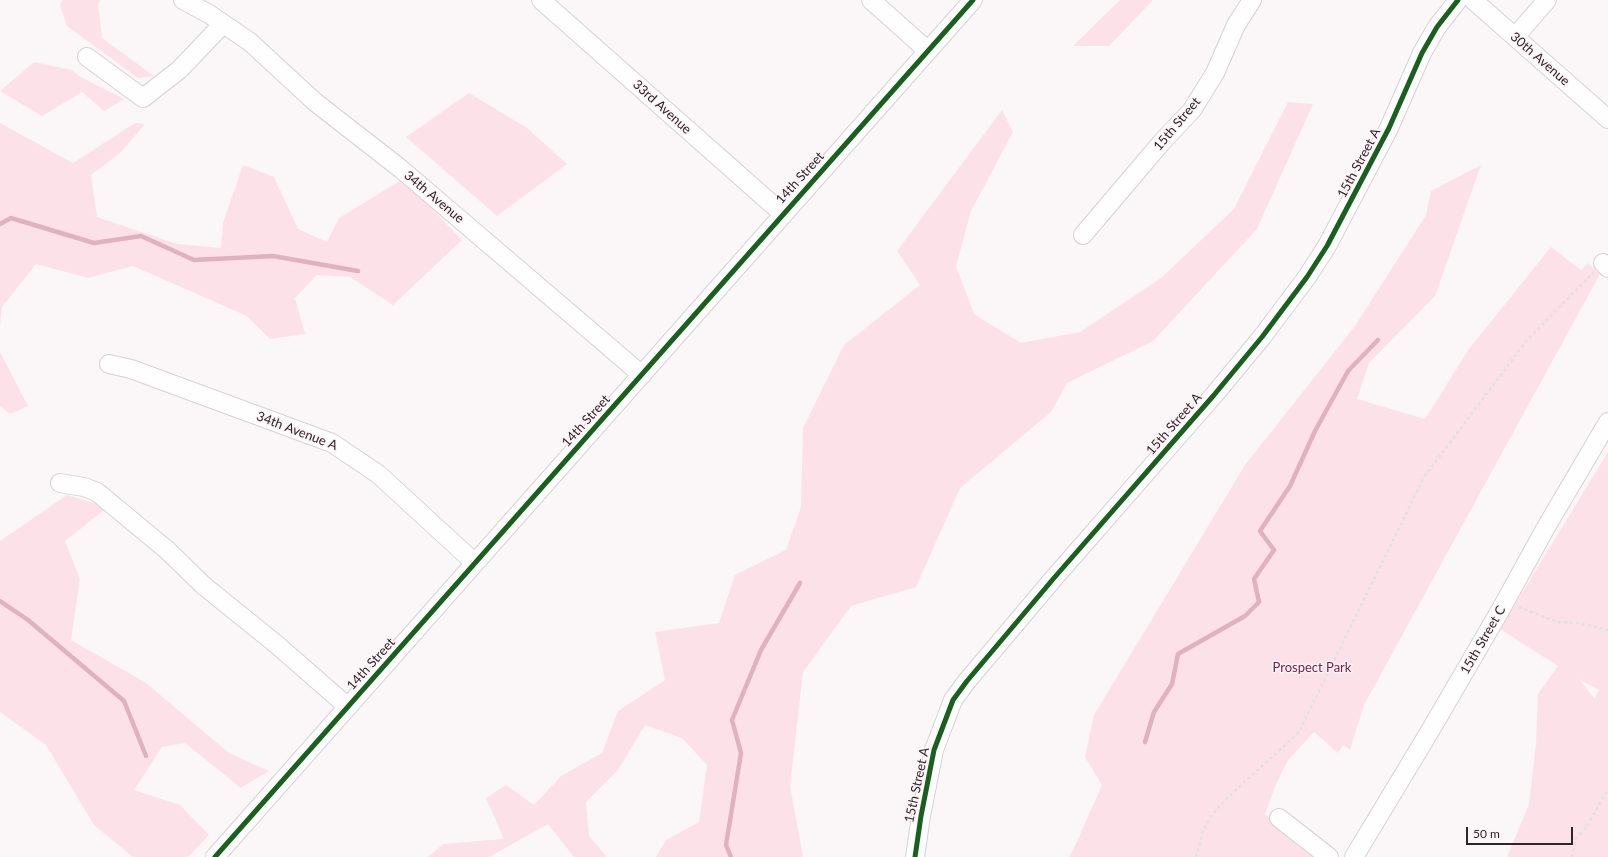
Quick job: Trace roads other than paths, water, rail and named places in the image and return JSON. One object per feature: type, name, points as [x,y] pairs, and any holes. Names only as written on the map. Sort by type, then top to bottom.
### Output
[{"type":"street","name":"34th Avenue","points":[[183,0],[250,42],[315,102],[407,174],[642,375]]},
{"type":"street","name":"33rd Avenue","points":[[541,0],[783,214]]},
{"type":"street","points":[[871,0],[928,51]]},
{"type":"street","name":"14th Street","points":[[215,857],[973,0]]},
{"type":"street","name":"15th Street","points":[[1083,235],[1160,143],[1192,110],[1215,74],[1236,25],[1252,0]]},
{"type":"street","name":"15th Street A","points":[[914,857],[934,750],[953,700],[967,681],[1059,572],[1214,395],[1262,337],[1307,277],[1327,246],[1389,128],[1422,53],[1437,27],[1458,0]]},
{"type":"street","name":"30th Avenue","points":[[1473,0],[1608,119]]},
{"type":"street","points":[[1515,37],[1547,0]]},
{"type":"street","points":[[87,57],[143,98],[179,70],[223,24]]},
{"type":"street","name":"34th Avenue A","points":[[109,364],[131,369],[332,443],[378,474],[475,563]]},
{"type":"street","name":"15th Street C","points":[[1354,857],[1430,732],[1545,529],[1608,422]]},
{"type":"street","name":"14th Street","points":[[60,484],[84,486],[97,492],[167,550],[204,586],[276,644],[348,706]]},
{"type":"street","points":[[1279,818],[1329,857]]},
{"type":"waterway","points":[[0,224],[11,218],[94,243],[141,236],[194,260],[273,256],[358,271]]},
{"type":"waterway","points":[[1145,742],[1154,712],[1172,684],[1178,654],[1245,616],[1259,602],[1254,579],[1274,550],[1260,531],[1290,486],[1315,431],[1348,371],[1378,340]]},
{"type":"waterway","points":[[731,857],[726,845],[741,753],[732,720],[761,650],[800,583]]},
{"type":"waterway","points":[[0,601],[28,620],[124,701],[146,756]]},
{"type":"park label","name":"Prospect Park","points":[[1312,668]]}]
